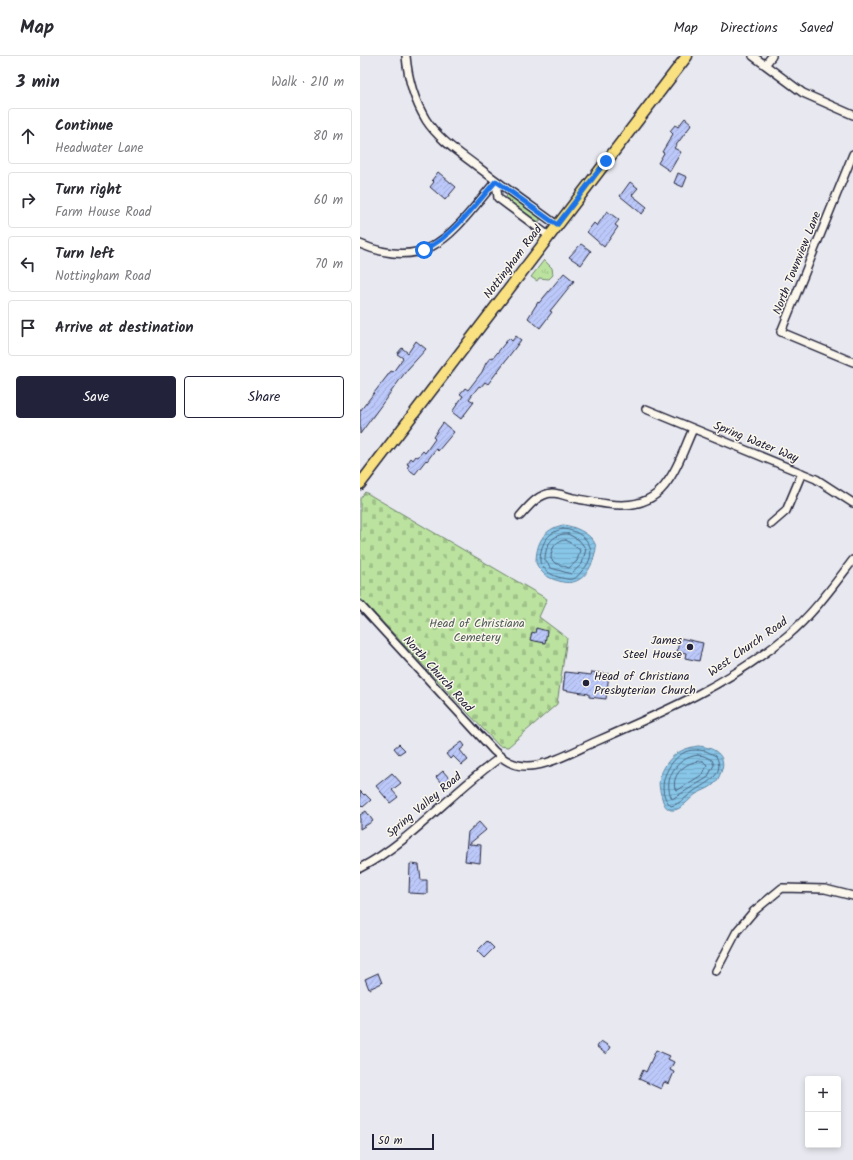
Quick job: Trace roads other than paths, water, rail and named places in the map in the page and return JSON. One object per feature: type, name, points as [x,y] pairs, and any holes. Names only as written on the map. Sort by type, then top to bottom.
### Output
[{"type":"main road","name":"Nottingham Road","points":[[360,484],[687,56]]},
{"type":"street","points":[[406,56],[410,83],[427,121],[452,147],[557,225]]},
{"type":"street","points":[[753,56],[803,93],[853,114]]},
{"type":"street","points":[[765,65],[772,56]]},
{"type":"street","name":"North Townview Lane","points":[[853,154],[781,332],[853,362]]},
{"type":"street","points":[[496,181],[498,198],[549,236]]},
{"type":"street","points":[[360,244],[388,254],[407,254],[424,250],[438,243],[455,227],[496,181]]},
{"type":"street","name":"Spring Water Way","points":[[646,409],[802,473],[827,485],[853,503]]},
{"type":"street","points":[[520,516],[536,498],[552,493],[615,506],[632,506],[644,502],[658,492],[668,481],[693,429]]},
{"type":"street","points":[[772,524],[786,511],[802,473]]},
{"type":"street","name":"West Church Road","points":[[501,757],[517,765],[529,766],[541,764],[657,715],[701,693],[753,661],[796,628],[822,599],[853,560]]},
{"type":"street","name":"North Church Road","points":[[360,605],[501,757]]},
{"type":"street","name":"Spring Valley Road","points":[[360,868],[417,827],[501,757]]},
{"type":"street","points":[[716,971],[737,931],[754,911],[782,888],[825,889],[853,896]]},
{"type":"water","points":[[563,525],[578,529],[588,535],[595,543],[596,548],[592,563],[585,574],[577,581],[565,582],[548,577],[540,570],[536,563],[537,550],[542,538],[550,530]]},
{"type":"water","points":[[698,746],[714,750],[721,757],[723,766],[717,781],[709,788],[696,794],[678,809],[671,810],[666,807],[662,800],[659,780],[660,777],[666,765],[674,756],[685,749]]},
{"type":"place","name":"James Steel House","points":[[690,647]]},
{"type":"place","name":"Head of Christiana Presbyterian Church","points":[[586,683]]},
{"type":"park label","name":"Head of Christiana Cemetery","points":[[477,630]]}]
